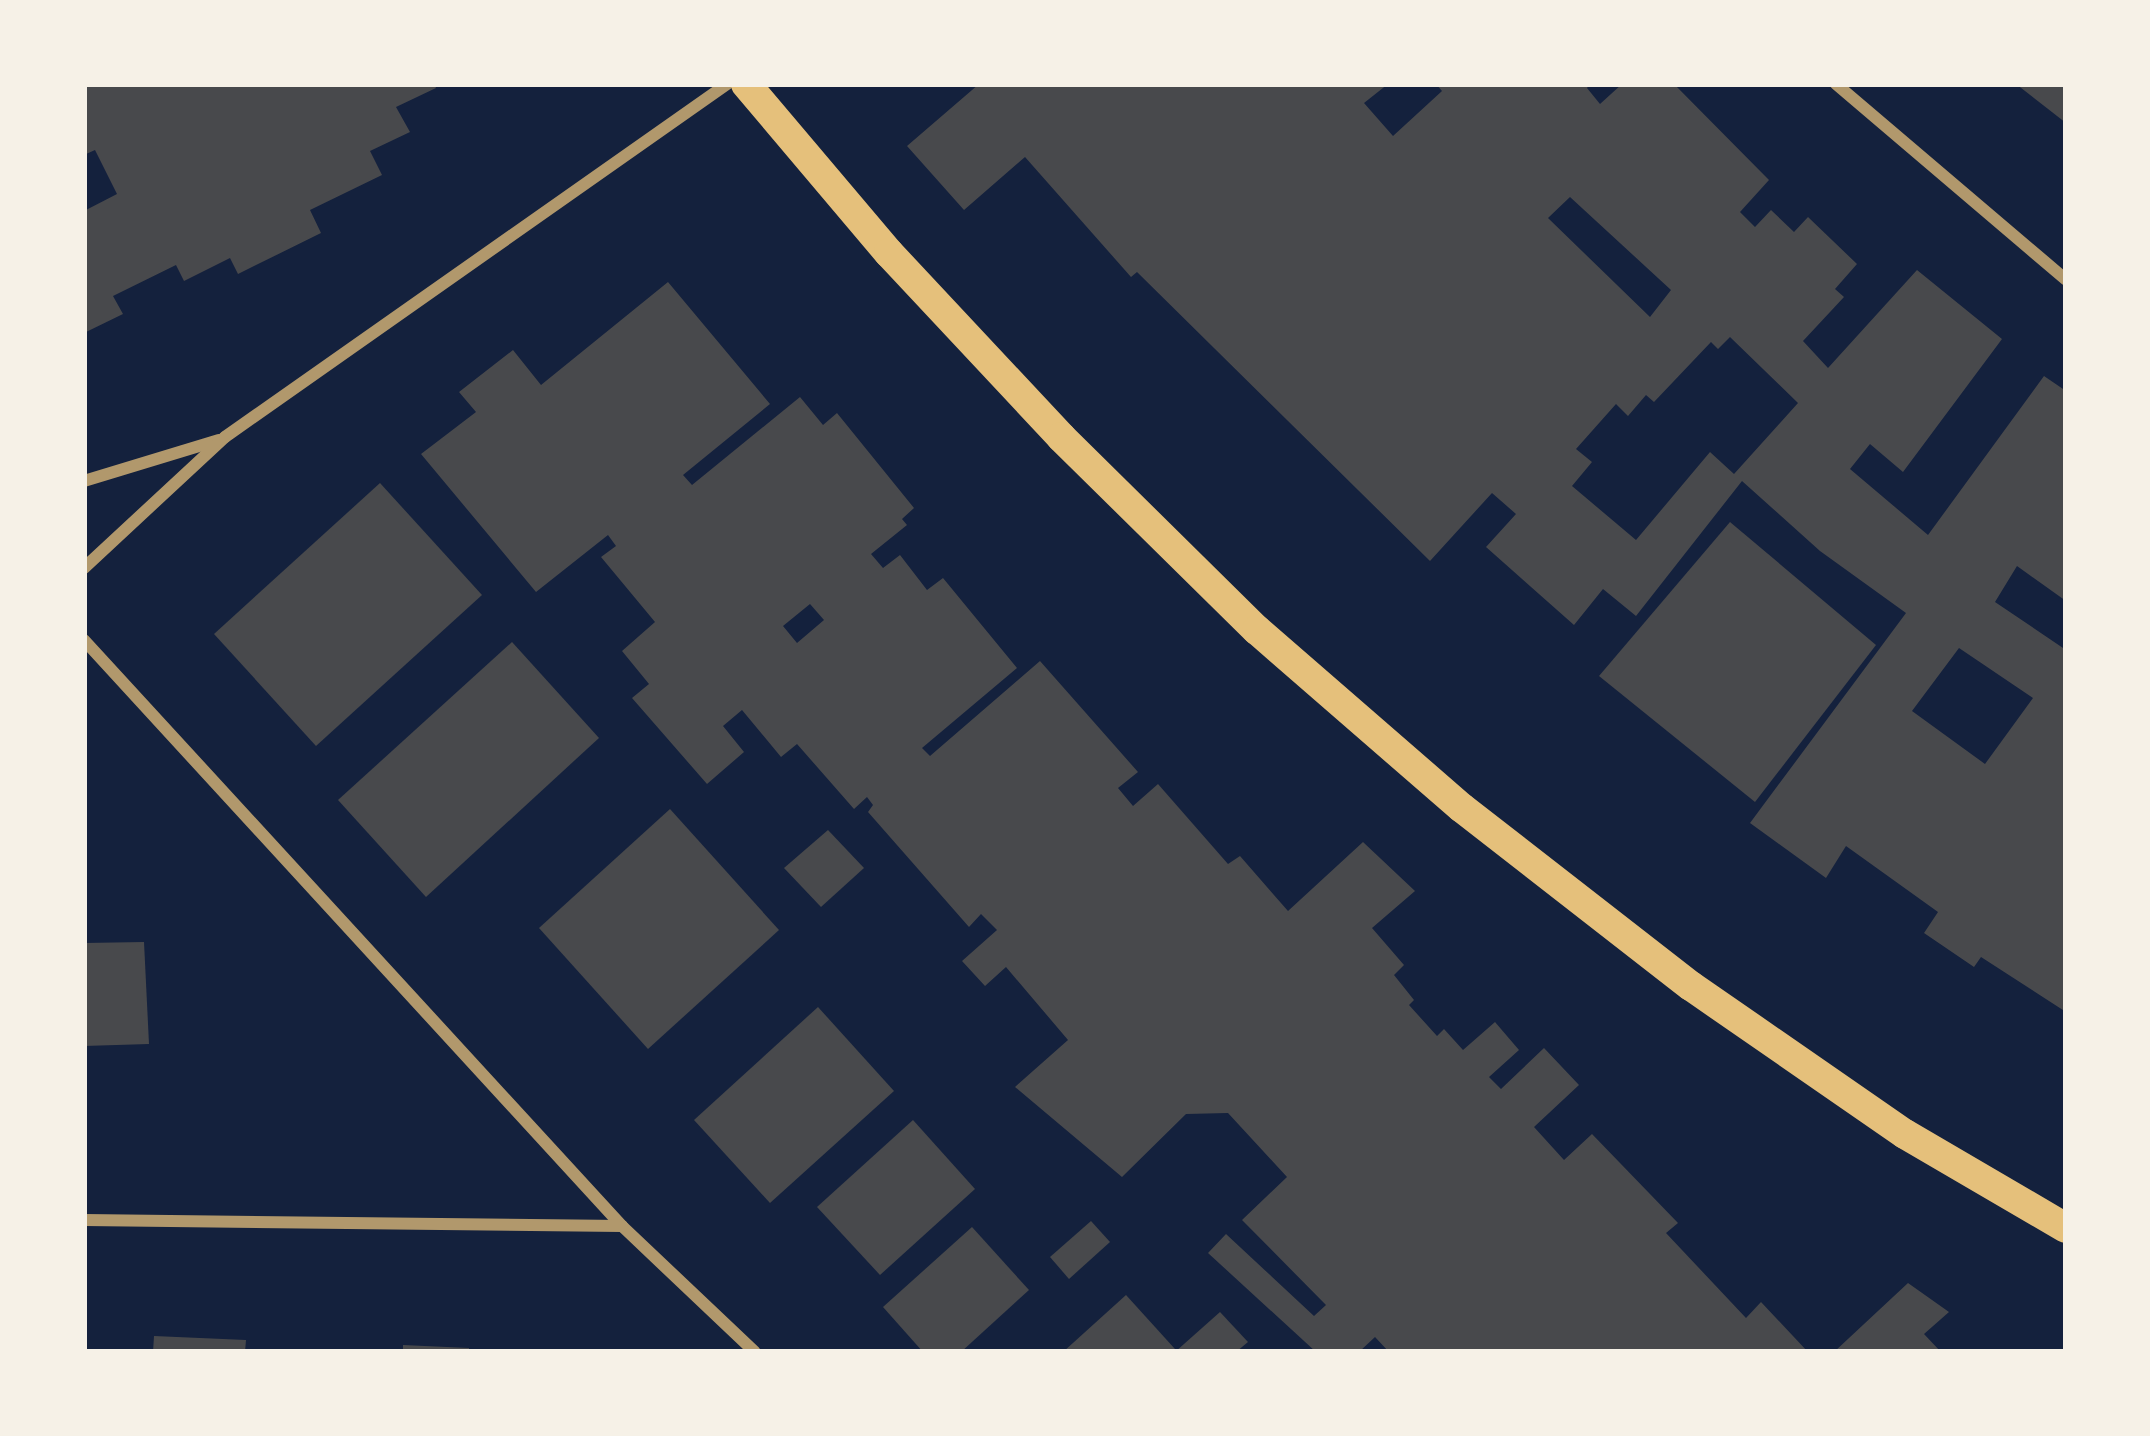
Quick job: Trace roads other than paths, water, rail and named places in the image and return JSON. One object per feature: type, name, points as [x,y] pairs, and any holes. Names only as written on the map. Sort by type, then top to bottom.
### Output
[{"type":"main road","points":[[746,84],[889,253],[1060,436],[1257,630],[1444,794],[1691,986],[1905,1134],[2066,1228]]},
{"type":"street","points":[[84,568],[226,437],[727,84]]},
{"type":"street","points":[[1837,84],[2066,280]]},
{"type":"street","points":[[84,481],[226,437]]},
{"type":"street","points":[[84,640],[622,1226],[755,1352]]},
{"type":"street","points":[[84,1220],[622,1226]]}]
